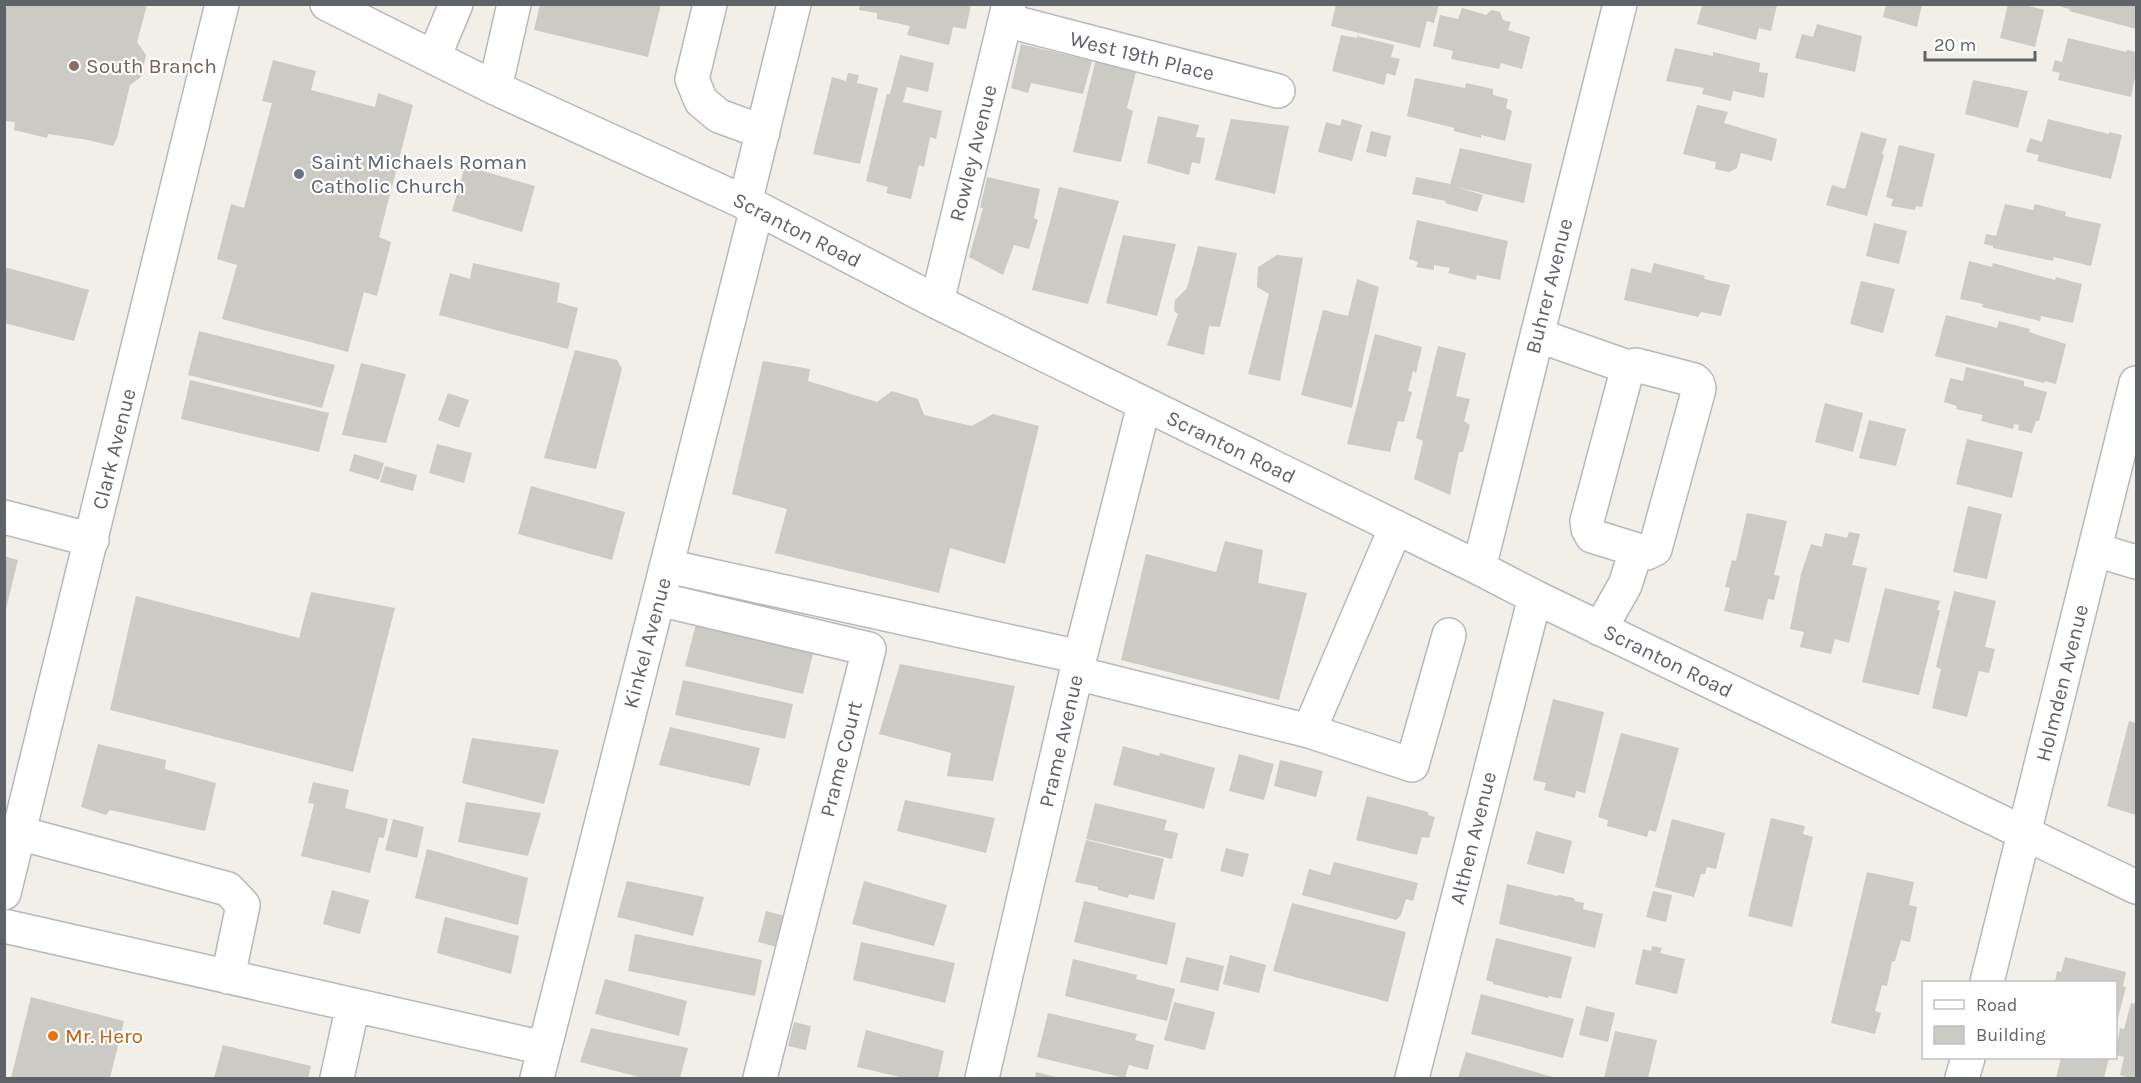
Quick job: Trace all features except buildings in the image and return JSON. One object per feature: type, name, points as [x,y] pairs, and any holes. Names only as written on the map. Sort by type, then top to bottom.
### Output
[{"type":"street","name":"Clark Avenue","points":[[4,893],[222,4]]},
{"type":"street","name":"Scranton Road","points":[[327,4],[495,88],[751,205],[937,302],[1144,405],[1600,629],[2136,887]]},
{"type":"street","points":[[495,88],[514,4]]},
{"type":"street","points":[[710,4],[692,79],[700,101],[719,116],[763,132]]},
{"type":"street","name":"Kinkel Avenue","points":[[540,1063],[667,567],[751,205],[763,132],[794,4]]},
{"type":"street","name":"Buhrer Avenue","points":[[1479,568],[1620,4]]},
{"type":"street","points":[[434,57],[453,6]]},
{"type":"street","name":"West 19th Place","points":[[1007,12],[1278,91]]},
{"type":"street","name":"Rowley Avenue","points":[[937,302],[1007,12]]},
{"type":"street","points":[[1537,335],[1628,367],[1636,365],[1694,380],[1698,384],[1699,389],[1655,549],[1647,553],[1592,536],[1587,521],[1628,367]]},
{"type":"street","name":"Holmden Avenue","points":[[1987,981],[2136,383]]},
{"type":"street","name":"Prame Avenue","points":[[982,1078],[1078,665],[1144,405]]},
{"type":"street","points":[[4,517],[92,540]]},
{"type":"street","points":[[1309,731],[1396,527]]},
{"type":"street","points":[[2096,550],[2136,562]]},
{"type":"street","points":[[1600,629],[1625,585],[1636,551]]},
{"type":"street","points":[[667,567],[1078,665],[1309,731],[1412,765],[1449,635]]},
{"type":"street","name":"Althen Avenue","points":[[1412,1078],[1535,597]]},
{"type":"street","name":"Prame Court","points":[[658,599],[869,650],[760,1078]]},
{"type":"street","points":[[19,833],[228,889],[243,905],[228,977]]},
{"type":"street","points":[[4,926],[353,1005],[540,1063]]},
{"type":"street","points":[[337,1078],[353,1005]]},
{"type":"street","points":[[1962,1078],[1968,1059]]},
{"type":"place","name":"South Branch","points":[[74,66]]},
{"type":"place","name":"Saint Michaels Roman Catholic Church","points":[[299,174]]},
{"type":"place","name":"Mr. Hero","points":[[53,1036]]}]
